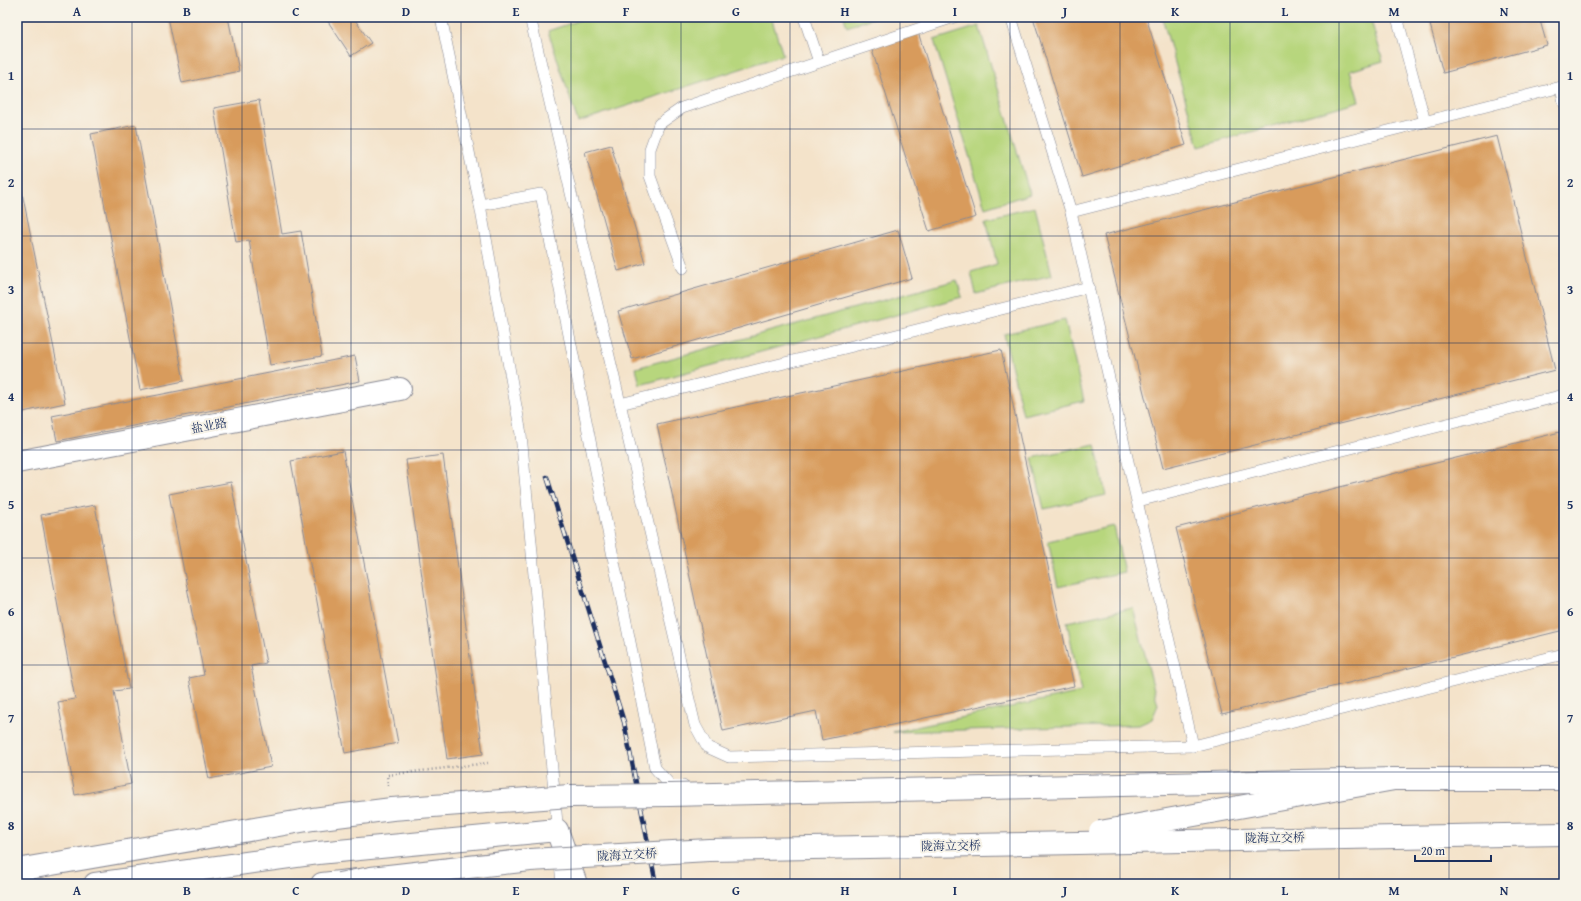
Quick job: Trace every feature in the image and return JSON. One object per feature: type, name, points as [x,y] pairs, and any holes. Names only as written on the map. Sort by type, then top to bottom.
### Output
[{"type":"main road","name":"盐业路","points":[[17,462],[400,389]]},
{"type":"main road","points":[[1032,844],[1394,779]]},
{"type":"main road","points":[[17,870],[313,819],[408,808],[570,796],[1394,779],[1564,779]]},
{"type":"main road","points":[[95,884],[318,853],[557,830],[576,884]]},
{"type":"main road","name":"陇海立交桥","points":[[339,884],[371,878],[530,860],[702,850],[1282,838],[1564,834]]},
{"type":"main road","points":[[322,884],[371,878]]},
{"type":"lane","points":[[441,17],[480,205],[521,434],[562,884]]},
{"type":"lane","points":[[530,17],[695,725],[706,746],[728,757],[1193,746],[1564,654]]},
{"type":"lane","points":[[804,17],[819,62]]},
{"type":"lane","points":[[683,268],[650,176],[650,149],[659,124],[682,108],[954,17]]},
{"type":"lane","points":[[1011,17],[1071,212],[1193,746]]},
{"type":"lane","points":[[1397,17],[1425,122]]},
{"type":"lane","points":[[1071,212],[1561,87],[1564,102]]},
{"type":"lane","points":[[480,205],[541,194],[655,768],[671,786],[1564,783]]},
{"type":"lane","points":[[620,404],[1089,287]]},
{"type":"lane","points":[[1138,501],[1564,395]]},
{"type":"path","points":[[387,775],[488,763]]},
{"type":"green space","points":[[589,17],[771,17],[783,55],[578,122],[548,31]]},
{"type":"green space","points":[[844,17],[876,17],[847,27]]},
{"type":"green space","points":[[1162,17],[1370,17],[1383,61],[1350,71],[1359,101],[1199,147]]},
{"type":"green space","points":[[979,26],[1030,194],[985,208],[934,40]]},
{"type":"green space","points":[[1035,207],[1052,275],[976,294],[971,272],[997,264],[986,219]]},
{"type":"green space","points":[[957,280],[962,297],[640,385],[636,368]]},
{"type":"green space","points":[[1065,320],[1084,401],[1023,415],[1004,334]]},
{"type":"green space","points":[[1095,444],[1106,495],[1044,509],[1032,458]]},
{"type":"green space","points":[[1114,526],[1124,572],[1058,587],[1048,541]]},
{"type":"green space","points":[[1133,608],[1158,705],[1152,719],[1139,725],[893,732],[1081,692],[1067,622]]},
{"type":"building","points":[[168,17],[228,17],[239,71],[182,83]]},
{"type":"building","points":[[325,17],[353,17],[371,43],[351,56]]},
{"type":"building","points":[[1033,17],[1146,17],[1186,145],[1082,177]]},
{"type":"building","points":[[1428,17],[1539,17],[1547,45],[1443,73]]},
{"type":"building","points":[[918,32],[976,217],[929,231],[871,47]]},
{"type":"building","points":[[259,100],[282,234],[301,231],[322,356],[270,365],[249,240],[236,242],[214,108]]},
{"type":"building","points":[[136,125],[184,381],[140,390],[91,134]]},
{"type":"building","points":[[1497,136],[1555,370],[1163,468],[1104,235]]},
{"type":"building","points":[[611,145],[645,263],[618,271],[585,152]]},
{"type":"building","points":[[17,168],[65,403],[23,412],[17,383]]},
{"type":"building","points":[[898,230],[912,278],[632,359],[618,311]]},
{"type":"building","points":[[1001,350],[1074,686],[822,740],[816,711],[723,731],[657,424]]},
{"type":"building","points":[[355,356],[360,381],[57,441],[52,416]]},
{"type":"building","points":[[1560,432],[1564,448],[1564,630],[1222,714],[1176,528]]},
{"type":"building","points":[[343,451],[398,743],[345,753],[291,461]]},
{"type":"building","points":[[443,455],[483,754],[447,759],[406,460]]},
{"type":"building","points":[[231,482],[266,663],[251,666],[271,767],[209,779],[189,678],[204,675],[169,494]]},
{"type":"building","points":[[95,505],[129,689],[114,691],[131,784],[75,795],[58,702],[75,699],[41,515]]},
{"type":"railway","points":[[547,477],[624,722],[656,884]]}]
